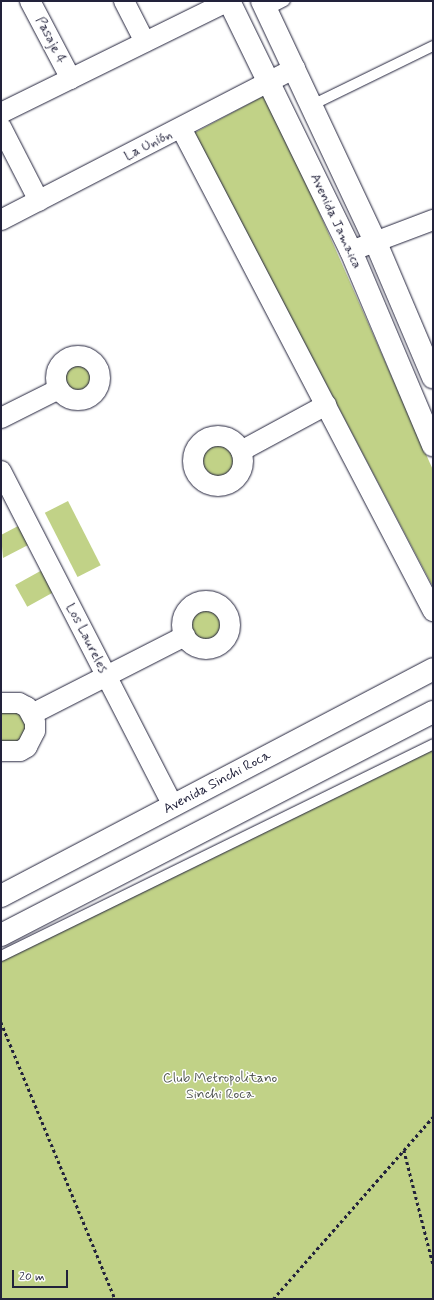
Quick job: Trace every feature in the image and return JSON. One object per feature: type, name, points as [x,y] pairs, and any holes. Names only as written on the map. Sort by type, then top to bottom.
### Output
[{"type":"main road","name":"Avenida Jamaica","points":[[229,1],[270,81],[351,251],[433,444]]},
{"type":"main road","name":"Avenida Jamaica","points":[[271,4],[295,68],[376,242],[428,348],[433,377]]},
{"type":"main road","name":"Avenida Sinchi Roca","points":[[1,896],[433,669]]},
{"type":"main road","points":[[1,935],[433,712]]},
{"type":"street","name":"Pasaje 4","points":[[30,1],[71,79]]},
{"type":"street","points":[[124,1],[145,42]]},
{"type":"street","points":[[1,113],[229,1]]},
{"type":"street","name":"La Unión","points":[[1,220],[295,68]]},
{"type":"street","points":[[1,127],[39,201]]},
{"type":"street","points":[[181,128],[433,611]]},
{"type":"street","points":[[351,251],[433,220]]},
{"type":"street","points":[[1,418],[59,389]]},
{"type":"street","points":[[241,451],[326,405]]},
{"type":"street","name":"Los Laureles","points":[[1,471],[173,806]]},
{"type":"street","points":[[32,714],[185,636]]},
{"type":"street","points":[[1,703],[19,703],[32,714],[36,731],[27,747],[12,753],[1,751]]},
{"type":"lane","points":[[312,105],[433,46]]},
{"type":"lane","points":[[1,956],[433,744]]},
{"type":"path","points":[[1,1022],[115,1299]]},
{"type":"path","points":[[273,1299],[433,1117]]},
{"type":"path","points":[[404,1150],[433,1264]]},
{"type":"green space","points":[[267,94],[433,470],[433,587],[194,133]]},
{"type":"green space","points":[[78,363],[84,364],[92,372],[92,384],[84,392],[78,393],[72,392],[64,384],[63,378],[64,372],[72,364]]},
{"type":"green space","points":[[216,445],[222,445],[232,452],[235,461],[234,467],[228,474],[222,477],[216,477],[206,470],[203,464],[203,458],[210,448]]},
{"type":"green space","points":[[68,501],[101,565],[78,577],[45,513]]},
{"type":"green space","points":[[20,525],[30,544],[3,558],[1,535]]},
{"type":"green space","points":[[44,569],[56,591],[27,607],[15,585]]},
{"type":"green space","points":[[206,608],[218,613],[223,625],[218,637],[206,642],[194,637],[189,625],[194,613]]},
{"type":"green space","points":[[9,710],[20,714],[27,724],[23,741],[1,744],[1,713]]},
{"type":"green space","name":"Club Metropolitano Sinchi Roca","points":[[433,745],[433,1299],[1,1299],[1,955]]}]
